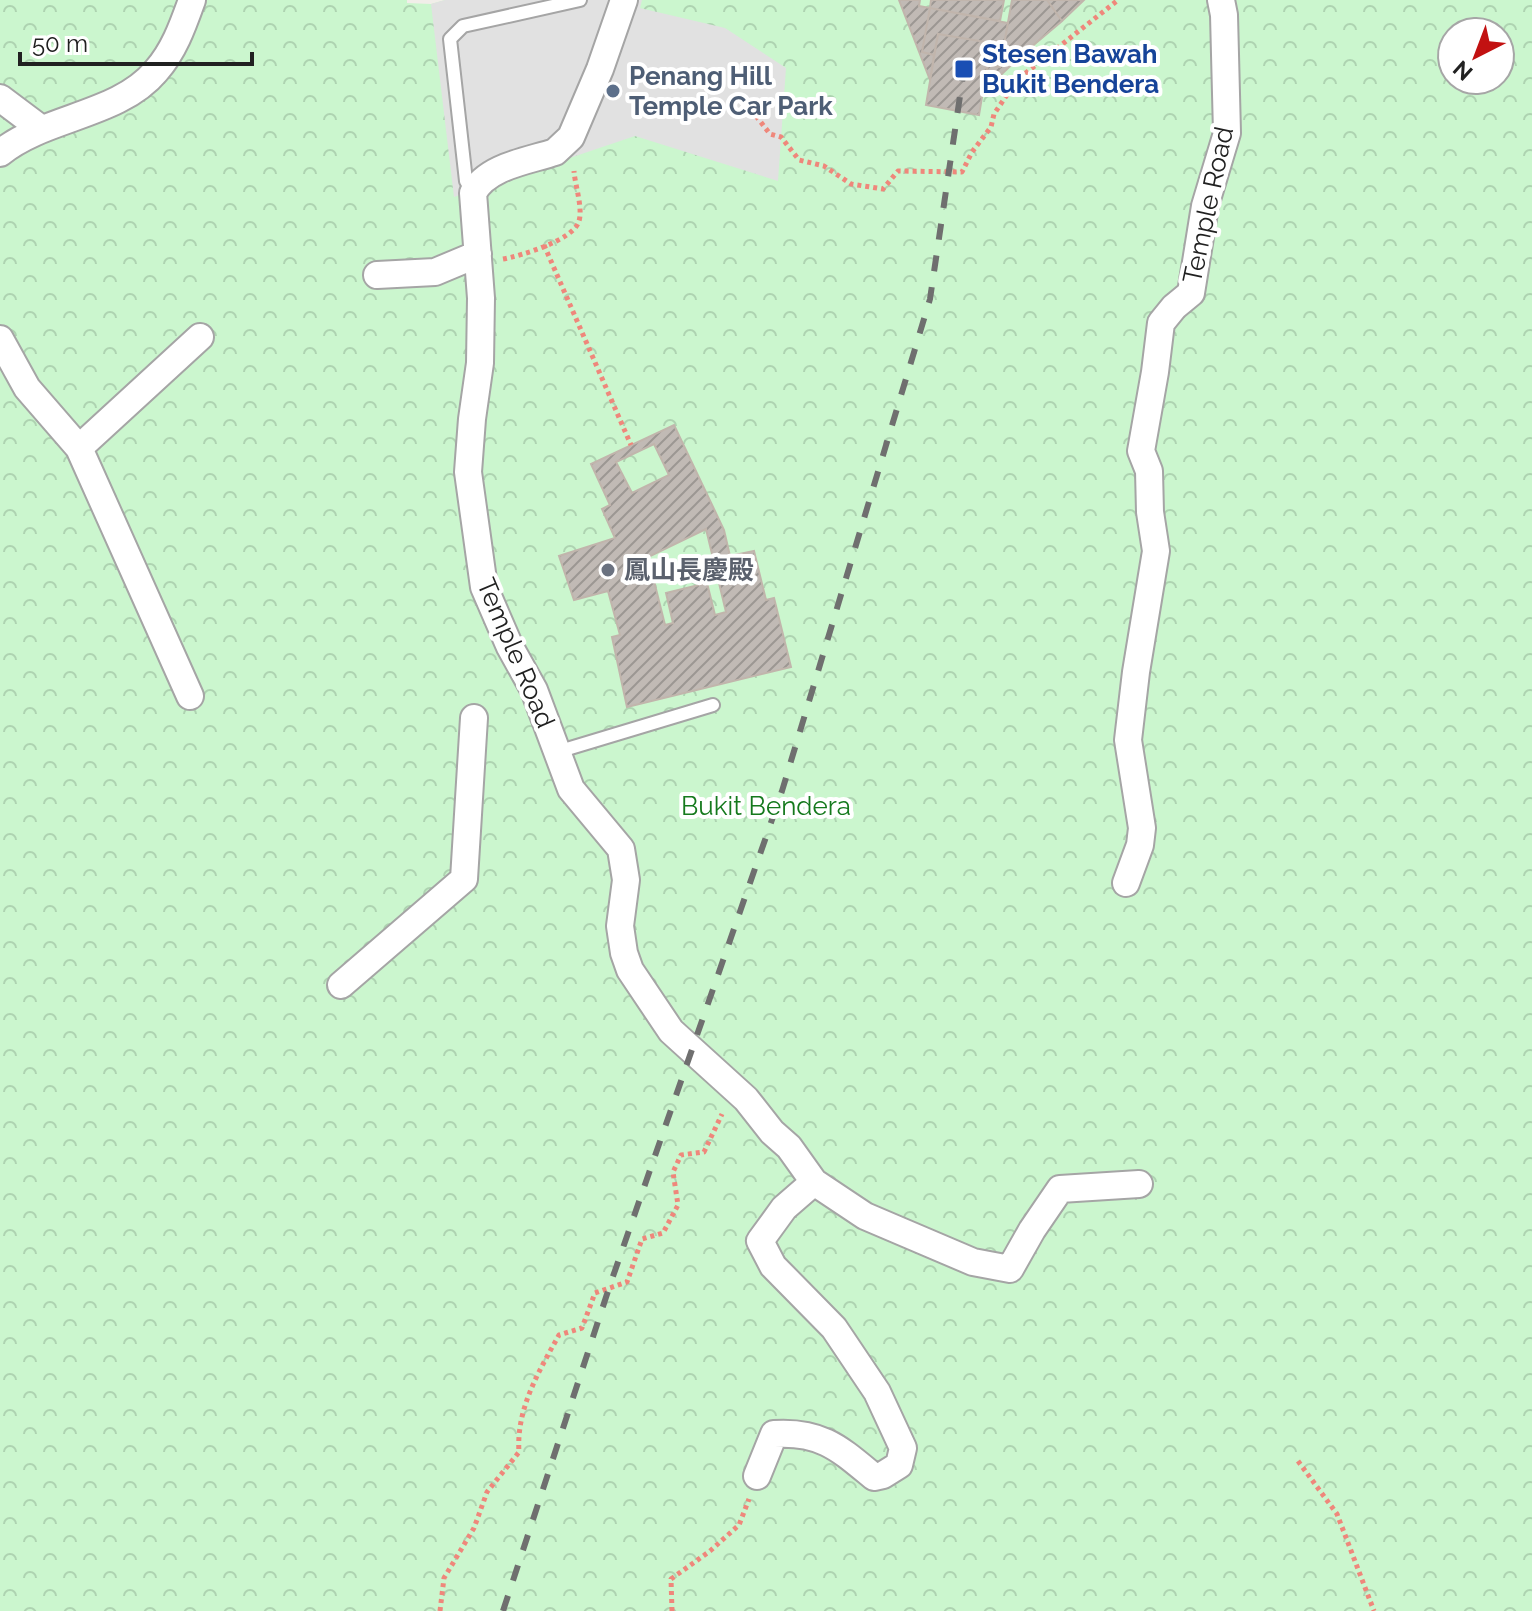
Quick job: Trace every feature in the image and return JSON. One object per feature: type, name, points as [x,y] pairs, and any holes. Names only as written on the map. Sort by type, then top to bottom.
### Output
[{"type":"street","points":[[0,153],[40,128],[102,107],[136,90],[157,71],[176,40],[192,0]]},
{"type":"street","points":[[473,193],[479,181],[492,173],[555,152],[564,146],[571,137],[600,69],[624,0]]},
{"type":"street","name":"Temple Road","points":[[1126,883],[1140,845],[1142,828],[1128,740],[1156,551],[1150,512],[1149,471],[1141,451],[1161,323],[1185,299],[1193,286],[1205,206],[1227,133],[1221,0]]},
{"type":"street","points":[[0,98],[40,128]]},
{"type":"street","name":"Temple Road","points":[[473,193],[478,254],[480,363],[468,472],[484,587],[510,647],[534,690],[571,789],[621,849],[626,880],[620,926],[630,970],[671,1031],[746,1099],[772,1132],[789,1147],[814,1182]]},
{"type":"street","points":[[377,275],[435,272],[478,254]]},
{"type":"street","points":[[79,448],[200,337]]},
{"type":"street","points":[[0,339],[27,388],[79,448],[190,696]]},
{"type":"street","points":[[341,985],[464,879],[474,718]]},
{"type":"street","points":[[757,1476],[774,1434],[788,1433],[830,1442],[874,1477],[899,1465],[903,1448],[877,1392],[834,1328],[773,1266],[760,1241],[784,1208],[814,1182],[865,1216],[973,1262],[1010,1269],[1060,1189],[1139,1184]]},
{"type":"lane","points":[[473,193],[466,181],[450,39],[463,26],[580,0]]},
{"type":"lane","points":[[557,752],[713,705]]},
{"type":"path","points":[[756,116],[770,134],[781,137],[799,160],[824,166],[851,184],[883,189],[898,171],[962,172],[1017,80],[1118,0]]},
{"type":"path","points":[[527,255],[574,230],[580,220],[573,169],[564,146]]},
{"type":"path","points":[[544,245],[631,445]]},
{"type":"path","points":[[440,1611],[444,1578],[474,1528],[487,1492],[519,1452],[518,1430],[536,1377],[559,1335],[582,1328],[595,1293],[627,1282],[642,1239],[663,1233],[678,1205],[673,1172],[681,1155],[704,1152],[724,1109],[728,1090],[724,1078]]},
{"type":"path","points":[[1298,1461],[1337,1514],[1374,1611]]},
{"type":"path","points":[[672,1611],[671,1579],[739,1525],[757,1476]]},
{"type":"green space","name":"Bukit Bendera","points":[[0,0],[407,0],[407,3],[431,4],[445,0],[1532,0],[1532,1611],[0,1611]]},
{"type":"shaded area","name":"Penang Hill Temple Car Park","points":[[445,0],[642,0],[640,8],[725,28],[786,68],[778,181],[635,136],[454,197],[431,4]]},
{"type":"building","points":[[899,0],[920,0],[919,6],[930,8],[922,52],[934,55],[930,80]]},
{"type":"building","points":[[931,0],[1004,0],[1000,21],[930,8]]},
{"type":"building","points":[[1012,0],[1047,0],[1062,21],[1023,54],[1003,50]]},
{"type":"building","points":[[1047,0],[1084,0],[1062,21]]},
{"type":"building","points":[[930,8],[1008,23],[1000,67],[988,65],[991,43],[938,34],[934,55],[922,52]]},
{"type":"building","points":[[938,34],[991,43],[979,115],[926,105]]},
{"type":"building","points":[[1003,50],[1023,54],[984,91],[988,65],[1000,67]]},
{"type":"building","name":"鳳山長慶殿","points":[[674,425],[724,530],[730,556],[754,551],[766,600],[774,598],[791,667],[627,707],[612,637],[620,635],[608,591],[574,600],[559,556],[615,538],[602,509],[610,505],[591,464]],"holes":[[[654,444],[669,475],[632,493],[616,462]],[[706,529],[726,612],[715,615],[707,583],[666,593],[673,623],[665,625],[648,557]]]},
{"type":"railway","points":[[503,1611],[610,1285],[782,791],[930,299],[964,69]]},
{"type":"place","name":"Stesen Bawah Bukit Bendera","points":[[964,69]]},
{"type":"place","name":"Penang Hill Temple Car Park","points":[[613,91]]},
{"type":"place","name":"鳳山長慶殿","points":[[608,570]]}]
